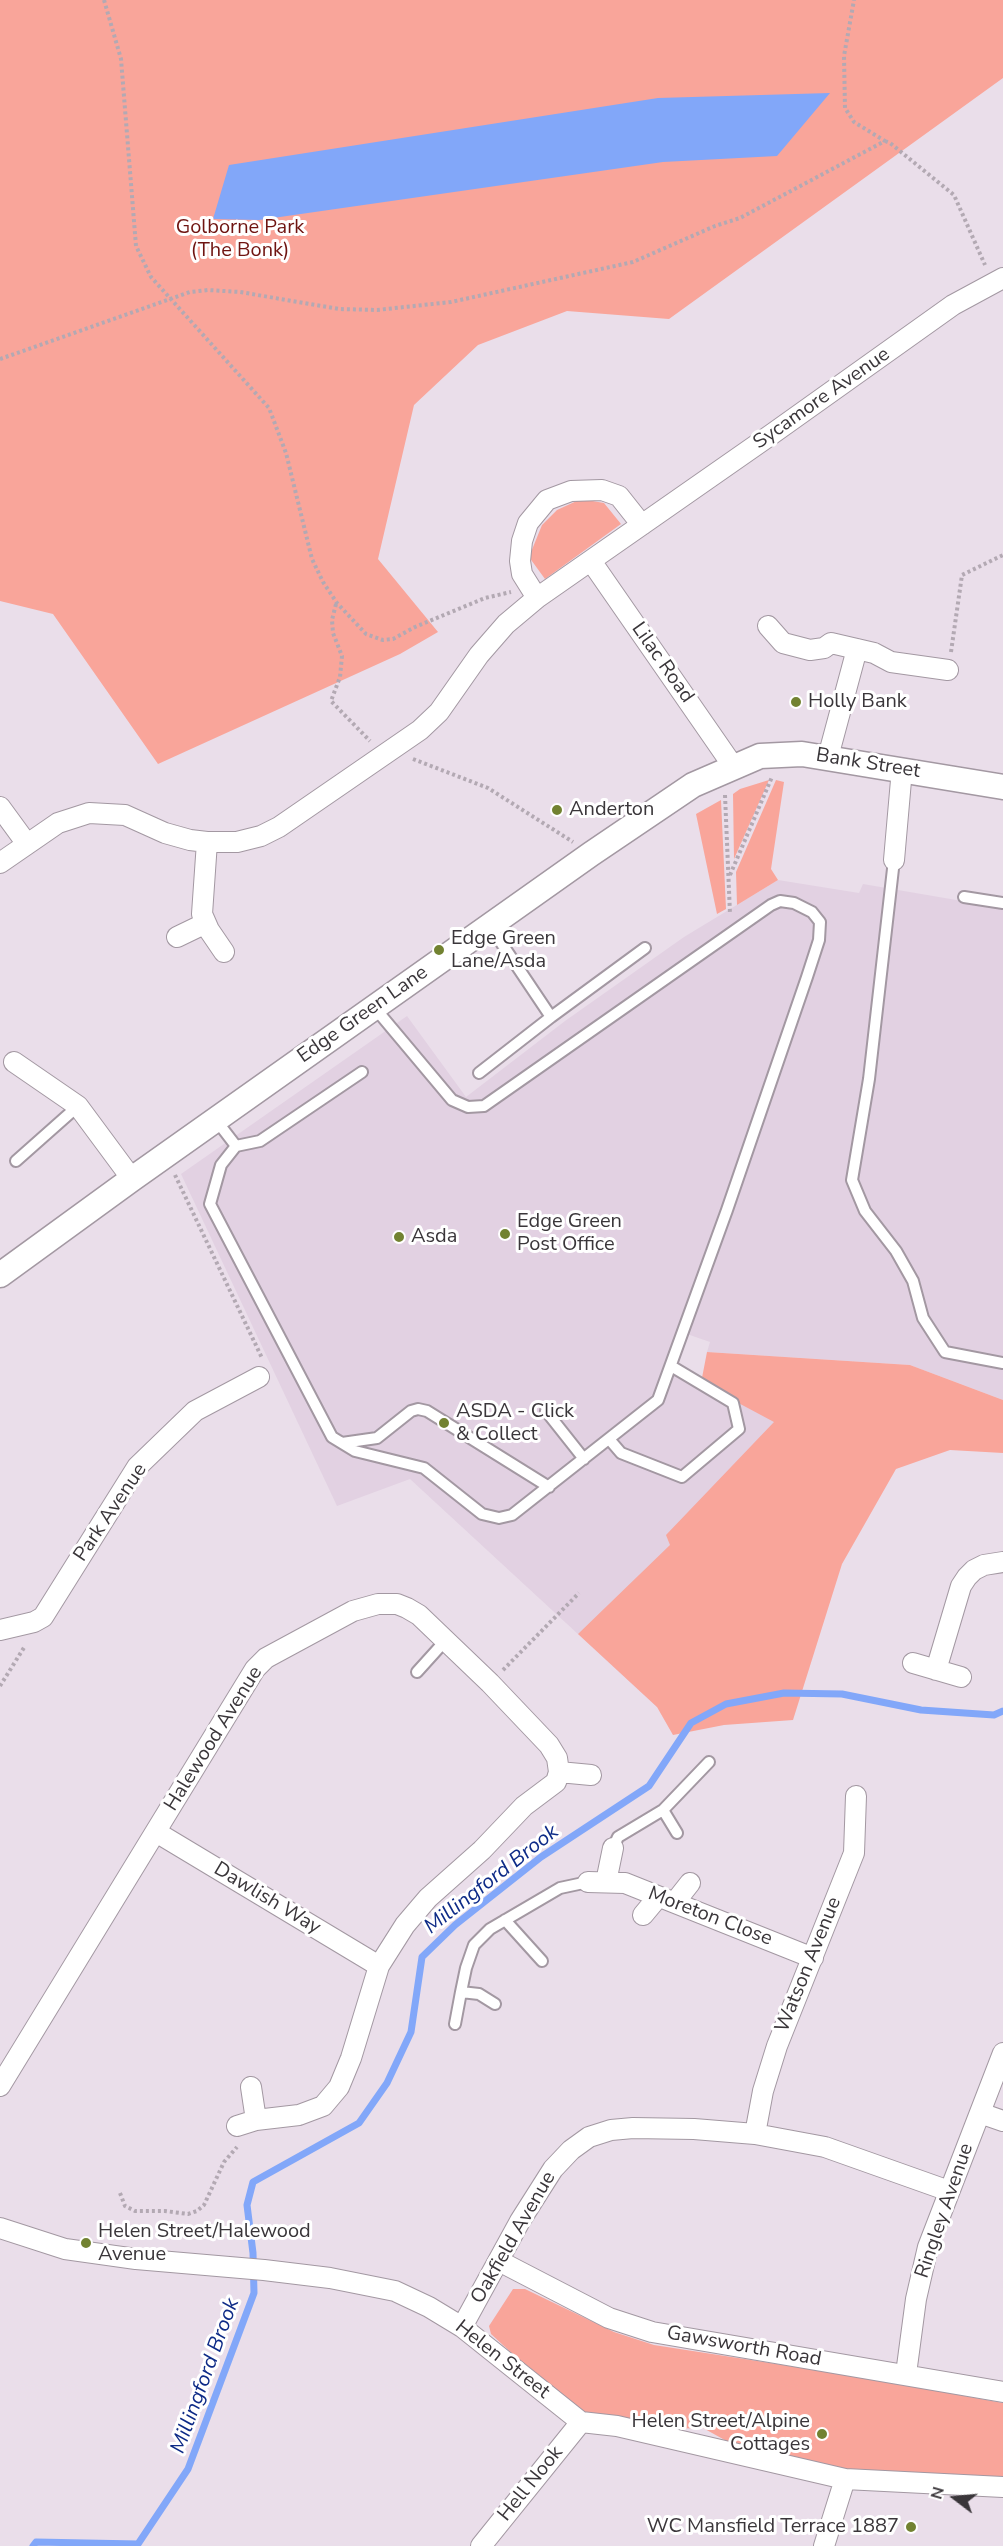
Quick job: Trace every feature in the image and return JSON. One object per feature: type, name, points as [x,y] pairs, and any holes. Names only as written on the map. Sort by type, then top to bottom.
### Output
[{"type":"street","name":"Sycamore Avenue","points":[[0,863],[58,823],[89,813],[124,815],[165,833],[207,842],[237,842],[261,836],[279,827],[420,730],[440,712],[478,655],[533,592],[591,561],[953,305],[998,279]]},
{"type":"street","points":[[533,592],[522,574],[520,561],[522,541],[528,523],[547,500],[571,491],[602,490],[619,496],[642,525]]},
{"type":"street","name":"Lilac Road","points":[[591,561],[729,768]]},
{"type":"street","points":[[768,626],[783,643],[810,650],[824,648],[831,644],[874,653],[891,662],[948,670]]},
{"type":"street","points":[[828,757],[856,649]]},
{"type":"street","name":"Bank Street","points":[[729,768],[760,756],[782,754],[828,757],[1003,787]]},
{"type":"street","name":"Edge Green Lane","points":[[0,1275],[591,854],[693,785],[729,768]]},
{"type":"street","points":[[894,860],[902,769]]},
{"type":"street","points":[[0,807],[27,844]]},
{"type":"street","points":[[207,842],[202,914],[224,952]]},
{"type":"street","points":[[177,937],[206,923]]},
{"type":"street","points":[[14,1062],[78,1106],[132,1179]]},
{"type":"street","name":"Park Avenue","points":[[43,1617],[137,1467],[195,1411],[259,1377]]},
{"type":"street","points":[[936,1670],[962,1586],[967,1577],[984,1565],[1003,1562]]},
{"type":"street","name":"Halewood Avenue","points":[[0,2086],[255,1669],[266,1658],[353,1611],[378,1604],[398,1604],[419,1615],[490,1683],[549,1745],[557,1758],[560,1772]]},
{"type":"street","points":[[0,1630],[34,1622],[43,1617]]},
{"type":"street","points":[[913,1663],[961,1677]]},
{"type":"street","points":[[239,2135],[256,2120],[299,2115],[323,2106],[339,2087],[351,2058],[379,1966],[405,1925],[428,1898],[482,1851],[524,1806],[556,1782],[560,1772],[591,1775]]},
{"type":"street","name":"Watson Avenue","points":[[755,2134],[763,2091],[777,2046],[854,1852],[856,1796]]},
{"type":"street","name":"Dawlish Way","points":[[156,1832],[379,1966]]},
{"type":"street","points":[[597,1882],[613,1848]]},
{"type":"street","name":"Moreton Close","points":[[597,1882],[625,1883],[813,1958]]},
{"type":"street","points":[[643,1914],[690,1883]]},
{"type":"street","name":"Ringley Avenue","points":[[906,2374],[916,2299],[928,2247],[1003,2053]]},
{"type":"street","points":[[251,2087],[256,2120]]},
{"type":"street","points":[[980,2113],[1003,2121]]},
{"type":"street","name":"Oakfield Avenue","points":[[462,2327],[520,2221],[553,2169],[571,2150],[589,2137],[611,2130],[694,2129],[755,2134],[842,2153],[949,2191]]},
{"type":"street","name":"Helen Street","points":[[0,2228],[65,2249],[136,2259],[330,2278],[395,2291],[429,2307],[462,2327],[581,2422]]},
{"type":"street","name":"Gawsworth Road","points":[[499,2261],[609,2318],[652,2332],[1003,2392]]},
{"type":"street","points":[[581,2422],[617,2426],[845,2479],[1003,2487]]},
{"type":"street","name":"Hell Nook","points":[[481,2546],[581,2422]]},
{"type":"street","points":[[824,2546],[845,2479]]},
{"type":"lane","points":[[894,860],[869,1079],[852,1180],[865,1211],[896,1251],[913,1281],[923,1318],[945,1352],[1003,1363]]},
{"type":"lane","points":[[964,897],[1003,903]]},
{"type":"lane","points":[[362,1072],[260,1141],[236,1146],[221,1165],[210,1204],[332,1437],[355,1451],[424,1468],[482,1514],[499,1518],[512,1515],[658,1400],[741,1171],[821,931],[820,922],[813,912],[794,903],[780,901],[762,910],[484,1106],[468,1107],[452,1100],[374,1007]]},
{"type":"lane","points":[[490,926],[551,1017]]},
{"type":"lane","points":[[478,1073],[645,948]]},
{"type":"lane","points":[[16,1161],[78,1106]]},
{"type":"lane","points":[[216,1120],[236,1146]]},
{"type":"lane","points":[[609,1439],[621,1453],[682,1477],[739,1429],[733,1403],[671,1366]]},
{"type":"lane","points":[[342,1443],[377,1438],[411,1411],[418,1409],[427,1411],[549,1487]]},
{"type":"lane","points":[[546,1411],[584,1459]]},
{"type":"lane","points":[[417,1672],[445,1641]]},
{"type":"lane","points":[[613,1848],[618,1837],[663,1810],[709,1762]]},
{"type":"lane","points":[[663,1810],[677,1833]]},
{"type":"lane","points":[[455,2024],[466,1968],[474,1946],[490,1929],[560,1888],[597,1882]]},
{"type":"lane","points":[[505,1920],[542,1961]]},
{"type":"lane","points":[[462,1992],[478,1994],[495,2004]]},
{"type":"path","points":[[104,0],[121,59],[136,246],[151,278],[269,408],[286,453],[312,559],[337,603],[366,634],[383,640],[393,639],[415,627],[485,598],[533,592]]},
{"type":"path","points":[[854,0],[844,56],[845,108],[854,122],[890,143],[954,195],[998,279]]},
{"type":"path","points":[[0,359],[170,298],[208,290],[240,292],[339,309],[377,310],[451,302],[633,262],[715,226],[740,218],[885,141]]},
{"type":"path","points":[[948,670],[962,575],[1003,555]]},
{"type":"path","points":[[337,603],[332,620],[333,633],[342,656],[340,677],[331,701],[386,753],[488,788],[591,854]]},
{"type":"path","points":[[729,879],[782,754]]},
{"type":"path","points":[[729,768],[731,933]]},
{"type":"path","points":[[166,1155],[268,1371],[259,1377]]},
{"type":"path","points":[[490,1683],[579,1593]]},
{"type":"path","points":[[0,1686],[43,1617]]},
{"type":"path","points":[[120,2193],[125,2206],[135,2211],[189,2214],[197,2211],[204,2205],[239,2135]]},
{"type":"shaded area","points":[[778,880],[859,893],[863,884],[1003,908],[1003,1400],[910,1365],[707,1352],[710,1342],[684,1333],[672,1366],[853,1461],[657,1707],[410,1479],[337,1506],[181,1174],[407,1016],[466,1097],[565,1021],[684,937]]},
{"type":"green space","name":"Golborne Park (The Bonk)","points":[[0,0],[1003,0],[1003,78],[669,319],[567,311],[478,345],[414,405],[378,559],[438,632],[400,654],[158,764],[53,614],[0,601]]},
{"type":"green space","points":[[581,499],[604,503],[621,524],[545,579],[529,557],[542,525],[557,510]]},
{"type":"green space","points":[[769,780],[734,859],[733,794],[740,789]]},
{"type":"green space","points":[[776,780],[784,782],[771,869],[778,880],[737,905],[736,872]]},
{"type":"green space","points":[[721,800],[726,909],[717,914],[696,814]]},
{"type":"green space","points":[[707,1352],[910,1365],[1003,1400],[1003,1453],[950,1450],[896,1469],[842,1564],[793,1720],[724,1725],[673,1735],[657,1707],[578,1634],[670,1545],[666,1535],[774,1422],[701,1383]]},
{"type":"green space","points":[[513,2289],[525,2289],[614,2332],[654,2345],[867,2378],[1003,2403],[1003,2477],[976,2482],[895,2476],[865,2470],[844,2473],[741,2449],[703,2428],[663,2429],[643,2416],[618,2421],[582,2413],[557,2395],[491,2334],[489,2326]]},
{"type":"water","points":[[830,93],[777,156],[663,162],[259,220],[213,219],[229,165],[658,98]]},
{"type":"waterway","name":"Millingford Brook","points":[[33,2546],[36,2542],[138,2544],[188,2469],[254,2293],[253,2253],[247,2205],[253,2182],[359,2123],[387,2083],[411,2032],[422,1957],[455,1925],[541,1857],[649,1786],[691,1723],[726,1704],[784,1693],[842,1694],[921,1710],[994,1715],[1003,1711]]},
{"type":"place","name":"Holly Bank","points":[[796,702]]},
{"type":"place","name":"Anderton","points":[[557,810]]},
{"type":"place","name":"Edge Green Lane/Asda","points":[[439,950]]},
{"type":"place","name":"Edge Green Post Office","points":[[505,1234]]},
{"type":"place","name":"Asda","points":[[399,1237]]},
{"type":"place","name":"ASDA - Click & Collect","points":[[444,1423]]},
{"type":"place","name":"Helen Street/Halewood Avenue","points":[[86,2243]]},
{"type":"place","name":"Helen Street/Alpine Cottages","points":[[822,2434]]},
{"type":"place","name":"WC Mansfield Terrace 1887","points":[[911,2527]]}]
